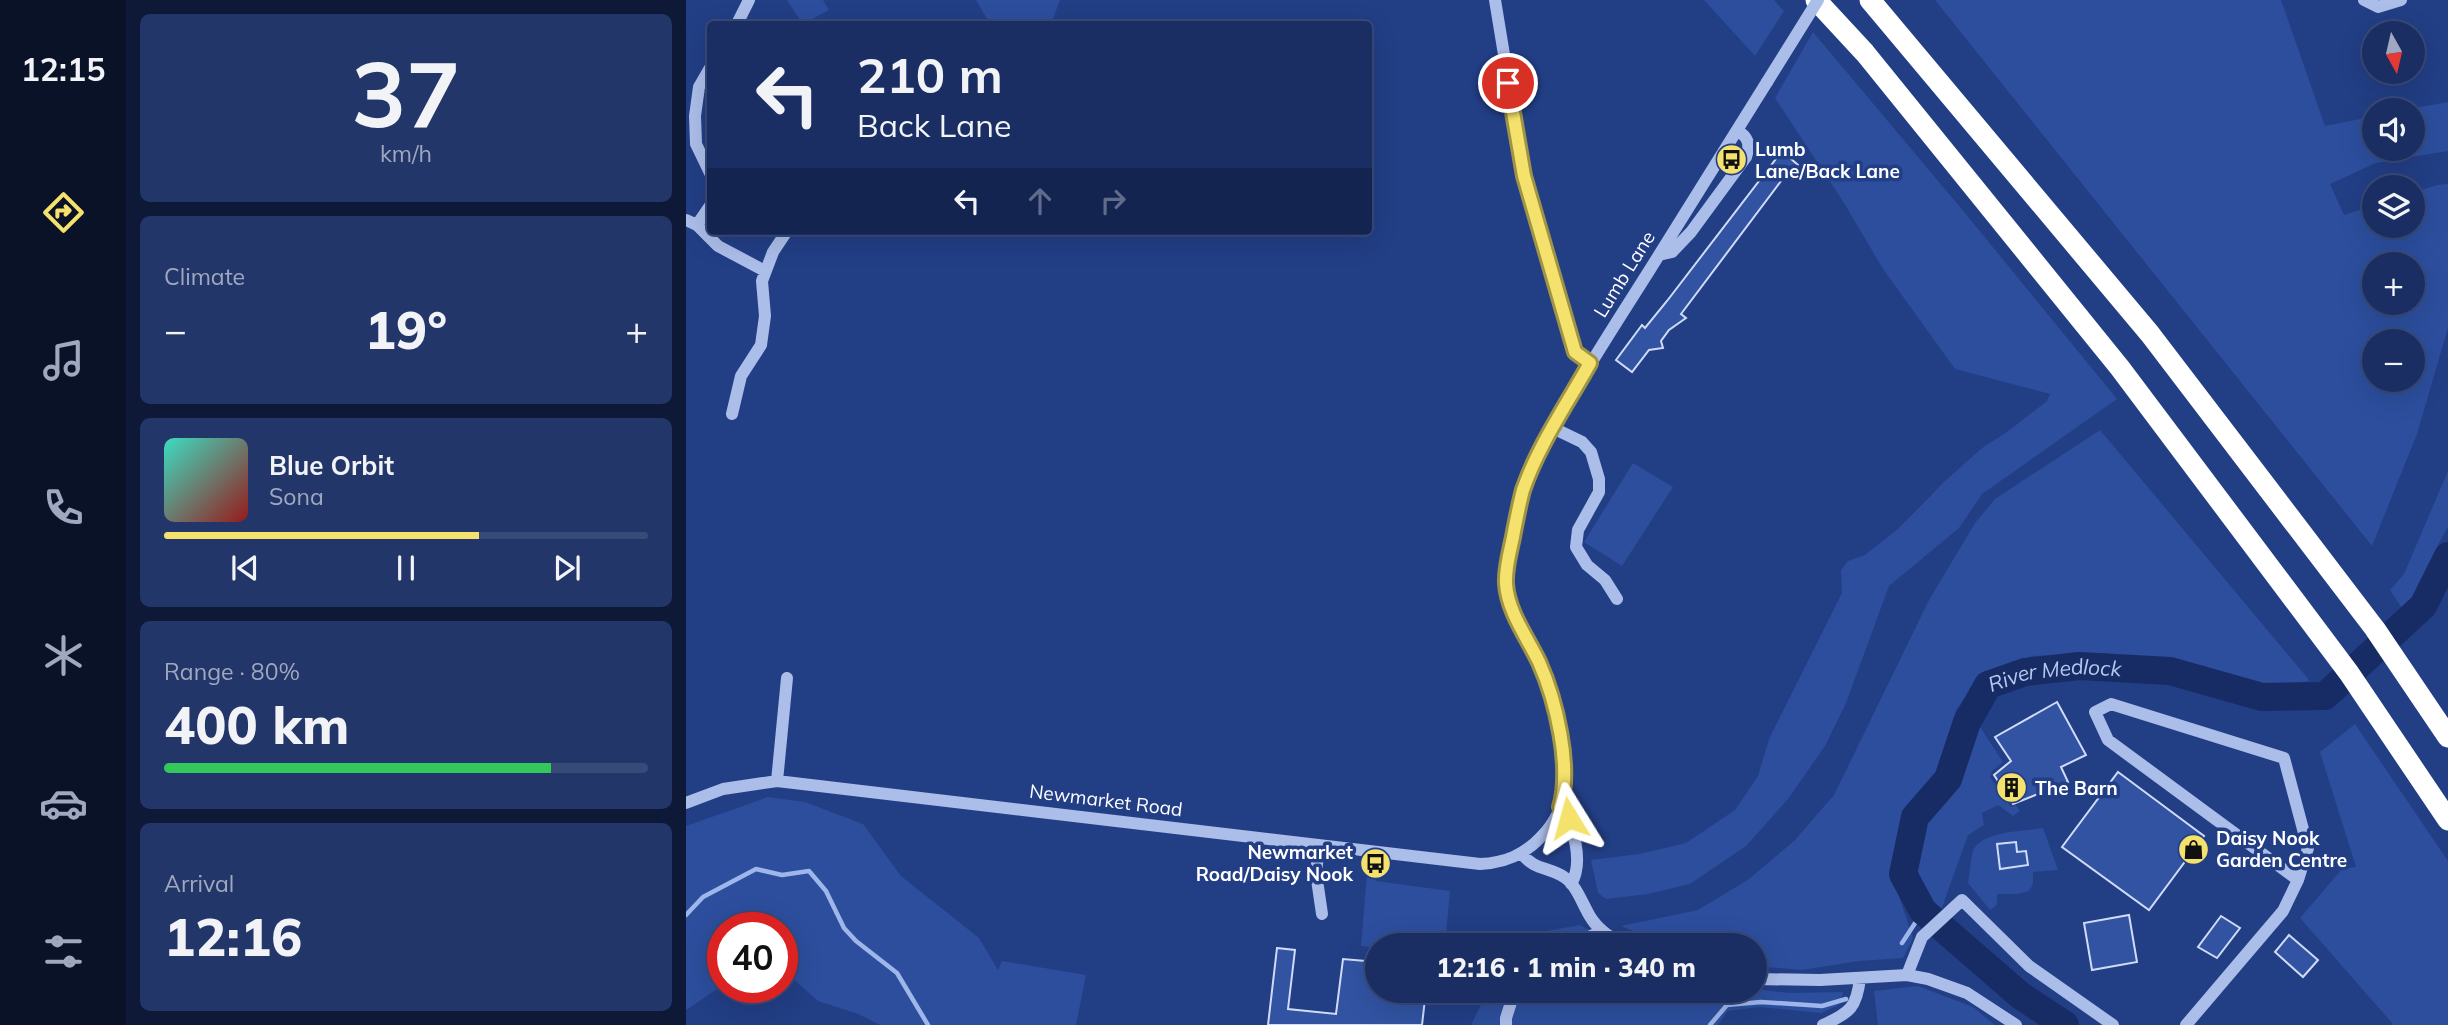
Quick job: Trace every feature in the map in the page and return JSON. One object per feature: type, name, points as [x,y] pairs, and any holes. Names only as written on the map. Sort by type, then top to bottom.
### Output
[{"type":"highway","points":[[1817,0],[1865,53],[2120,368],[2315,628],[2448,821]]},
{"type":"highway","points":[[1870,0],[2150,334],[2353,600],[2448,737]]},
{"type":"street","points":[[738,21],[749,0]]},
{"type":"street","points":[[1495,0],[1524,176],[1575,352],[1590,363]]},
{"type":"street","name":"Lumb Lane","points":[[1522,854],[1544,834],[1560,807],[1565,785],[1551,699],[1540,664],[1512,610],[1506,583],[1508,560],[1524,489],[1553,428],[1590,363],[1817,0]]},
{"type":"street","points":[[2364,0],[2378,7],[2401,0]]},
{"type":"street","points":[[707,73],[699,87],[695,116],[696,144],[707,167]]},
{"type":"street","points":[[1660,255],[1672,252],[1691,232],[1746,157],[1749,143],[1746,136],[1737,130]]},
{"type":"street","points":[[707,209],[691,223],[718,246],[765,271]]},
{"type":"street","points":[[732,414],[741,376],[761,345],[765,316],[762,281],[772,252],[784,235]]},
{"type":"street","points":[[1553,428],[1582,442],[1591,452],[1599,480],[1599,492],[1578,530],[1575,541],[1587,565],[1605,580],[1617,599]]},
{"type":"street","points":[[777,781],[787,678]]},
{"type":"street","points":[[2186,1025],[2283,911],[2298,880],[2308,848],[2284,758],[2111,704],[2095,712],[2108,740],[2298,880]]},
{"type":"street","name":"Newmarket Road","points":[[686,803],[723,789],[777,781],[1480,864],[1522,854]]},
{"type":"street","points":[[1560,807],[1569,818],[1574,839],[1576,875],[1571,884]]},
{"type":"street","points":[[1319,845],[1315,873],[1322,914]]},
{"type":"street","points":[[1522,854],[1529,863],[1564,877],[1571,884],[1591,919],[1605,933]]},
{"type":"street","points":[[1907,975],[1922,937],[1962,900],[2029,965],[2113,1025]]},
{"type":"street","points":[[1598,933],[1602,931]]},
{"type":"street","points":[[1767,979],[1807,981],[1907,975],[1928,979],[1967,993],[2016,1025]]},
{"type":"street","points":[[1823,1025],[1847,1012],[1856,1003],[1860,978]]},
{"type":"street","points":[[1506,1025],[1511,1003]]},
{"type":"shaded area","points":[[787,0],[823,0],[829,10],[809,21],[801,21]]},
{"type":"shaded area","points":[[976,0],[1060,0],[1052,21],[988,21]]},
{"type":"shaded area","points":[[1704,0],[1774,0],[1784,11],[1755,56]]},
{"type":"shaded area","points":[[1935,0],[2281,0],[2325,126],[2362,119],[2362,161],[2388,161],[2376,163],[2330,184],[2344,215],[2362,209],[2362,238],[2425,238],[2425,189],[2448,184],[2448,328],[2417,434],[2372,546]]},
{"type":"shaded area","points":[[1813,32],[2117,399],[1982,494],[1959,528],[1889,586],[1846,703],[1825,746],[1788,799],[1746,846],[1690,884],[1648,894],[1606,899],[1598,893],[1591,860],[1639,854],[1686,843],[1735,810],[1758,776],[1769,739],[1842,593],[1841,570],[1848,561],[1865,555],[1899,528],[1982,448],[2047,401],[2050,394],[1955,369],[1883,269],[1844,203],[1775,98]]},
{"type":"shaded area","points":[[2448,102],[2448,151],[2425,155],[2425,106]]},
{"type":"shaded area","points":[[2100,430],[2310,681],[2260,687],[2178,661],[2102,653],[2032,656],[1983,674],[1956,710],[1941,772],[1906,809],[1891,873],[1913,938],[1903,958],[1859,961],[1802,970],[1767,967],[1767,933],[1638,933],[1621,926],[1698,910],[1749,879],[1794,841],[1834,795],[1929,600],[1975,523],[1995,499]]},
{"type":"shaded area","points":[[1633,463],[1673,487],[1622,566],[1584,542]]},
{"type":"shaded area","points":[[2448,471],[2448,527],[2439,543],[2421,595],[2403,610],[2390,590],[2404,574]]},
{"type":"shaded area","points":[[1973,720],[2003,762],[1992,771],[1990,777],[2011,807],[2016,805],[2020,811],[2013,816],[1998,805],[1982,813],[1984,825],[1968,835],[1940,913],[1935,918],[1923,899],[1912,867],[1923,824],[1938,806],[1957,771]]},
{"type":"shaded area","points":[[2355,724],[2448,861],[2448,1025],[2391,1025],[2300,918],[2342,869],[2356,867],[2320,752]]},
{"type":"shaded area","points":[[768,797],[805,802],[863,824],[901,876],[979,938],[998,970],[1002,961],[1086,975],[1076,1025],[880,1025],[858,1014],[818,1001],[798,983],[798,912],[707,912],[707,996],[686,1010],[686,826]]},
{"type":"shaded area","points":[[2043,828],[2058,870],[2033,872],[2033,884],[2029,891],[1997,894],[1997,905],[1990,910],[1968,883],[1971,858],[1977,844],[1993,836]]},
{"type":"shaded area","points":[[1367,874],[1376,874],[1376,881],[1450,891],[1446,933],[1365,933],[1365,946],[1361,946]]},
{"type":"shaded area","points":[[1580,925],[1594,933],[1540,933]]},
{"type":"shaded area","points":[[1918,986],[1973,1007],[1995,1025],[1878,1025],[1874,991]]},
{"type":"shaded area","points":[[1767,990],[1789,993],[1843,992],[1839,1005],[1821,1013],[1759,1007],[1728,1011],[1718,1025],[1471,1025],[1482,1003],[1767,1003]]},
{"type":"building","points":[[1782,151],[1798,165],[1797,175],[1784,177],[1681,314],[1686,318],[1669,330],[1661,341],[1663,348],[1649,350],[1632,372],[1616,360],[1642,325],[1645,328],[1667,301]]},
{"type":"building","points":[[2057,702],[2086,755],[2061,767],[2068,782],[2013,804],[1994,775],[2011,761],[1995,737]]},
{"type":"building","points":[[2118,772],[2204,836],[2149,910],[2062,847]]},
{"type":"building","points":[[2016,842],[2017,852],[2026,851],[2028,865],[2000,869],[1997,844]]},
{"type":"building","points":[[2129,915],[2137,962],[2092,970],[2084,923]]},
{"type":"building","points":[[2221,916],[2240,928],[2217,958],[2198,947]]},
{"type":"building","points":[[2289,935],[2318,960],[2303,977],[2275,952]]},
{"type":"building","points":[[1277,948],[1295,950],[1288,1009],[1336,1014],[1343,959],[1365,961],[1365,1003],[1425,1003],[1422,1025],[1268,1025]]},
{"type":"waterway","name":"River Medlock","points":[[2065,1025],[2021,996],[1923,911],[1903,874],[1915,817],[1948,779],[1967,722],[1988,685],[2025,672],[2079,666],[2170,671],[2262,697],[2325,696],[2423,606],[2448,556]]},
{"type":"waterway","points":[[686,915],[703,897],[756,869],[782,875],[809,871],[826,891],[844,928],[856,941],[897,973],[928,1025]]},
{"type":"waterway","points":[[1902,943],[1923,911]]},
{"type":"waterway","points":[[1710,1025],[1727,1005],[1761,1002],[1822,1006],[1846,999]]},
{"type":"place","name":"Lumb Lane/Back Lane","points":[[1732,160]]},
{"type":"place","name":"The Barn","points":[[2012,788]]},
{"type":"place","name":"Daisy Nook Garden Centre","points":[[2193,849]]},
{"type":"place","name":"Newmarket Road/Daisy Nook","points":[[1376,863]]},
{"type":"route","points":[[1508,83],[1524,176],[1575,352],[1590,363],[1553,428],[1524,489],[1506,572],[1512,610],[1540,664],[1548,686],[1563,764],[1565,785],[1560,807],[1569,818]]}]
